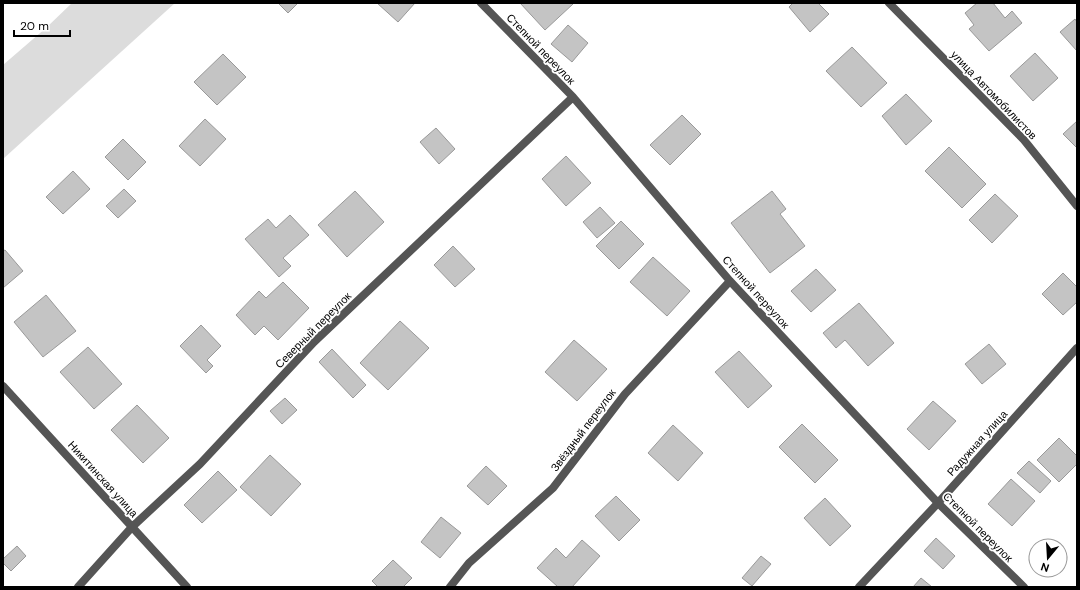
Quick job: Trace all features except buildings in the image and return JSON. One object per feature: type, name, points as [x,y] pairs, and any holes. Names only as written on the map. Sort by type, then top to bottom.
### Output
[{"type":"street","name":"Степной переулок","points":[[481,3],[573,97],[730,281],[938,503],[1024,587]]},
{"type":"street","name":"улица Автомобилистов","points":[[889,3],[1024,140],[1077,206]]},
{"type":"street","name":"Северный переулок","points":[[78,587],[132,527],[200,464],[314,342],[573,97]]},
{"type":"street","name":"Звёздный переулок","points":[[450,587],[469,563],[553,488],[625,394],[730,281]]},
{"type":"street","name":"Радужная улица","points":[[859,587],[938,503],[1077,348]]},
{"type":"street","name":"Никитинская улица","points":[[3,386],[187,587]]},
{"type":"shaded area","points":[[72,3],[175,3],[3,159],[3,65]]}]
